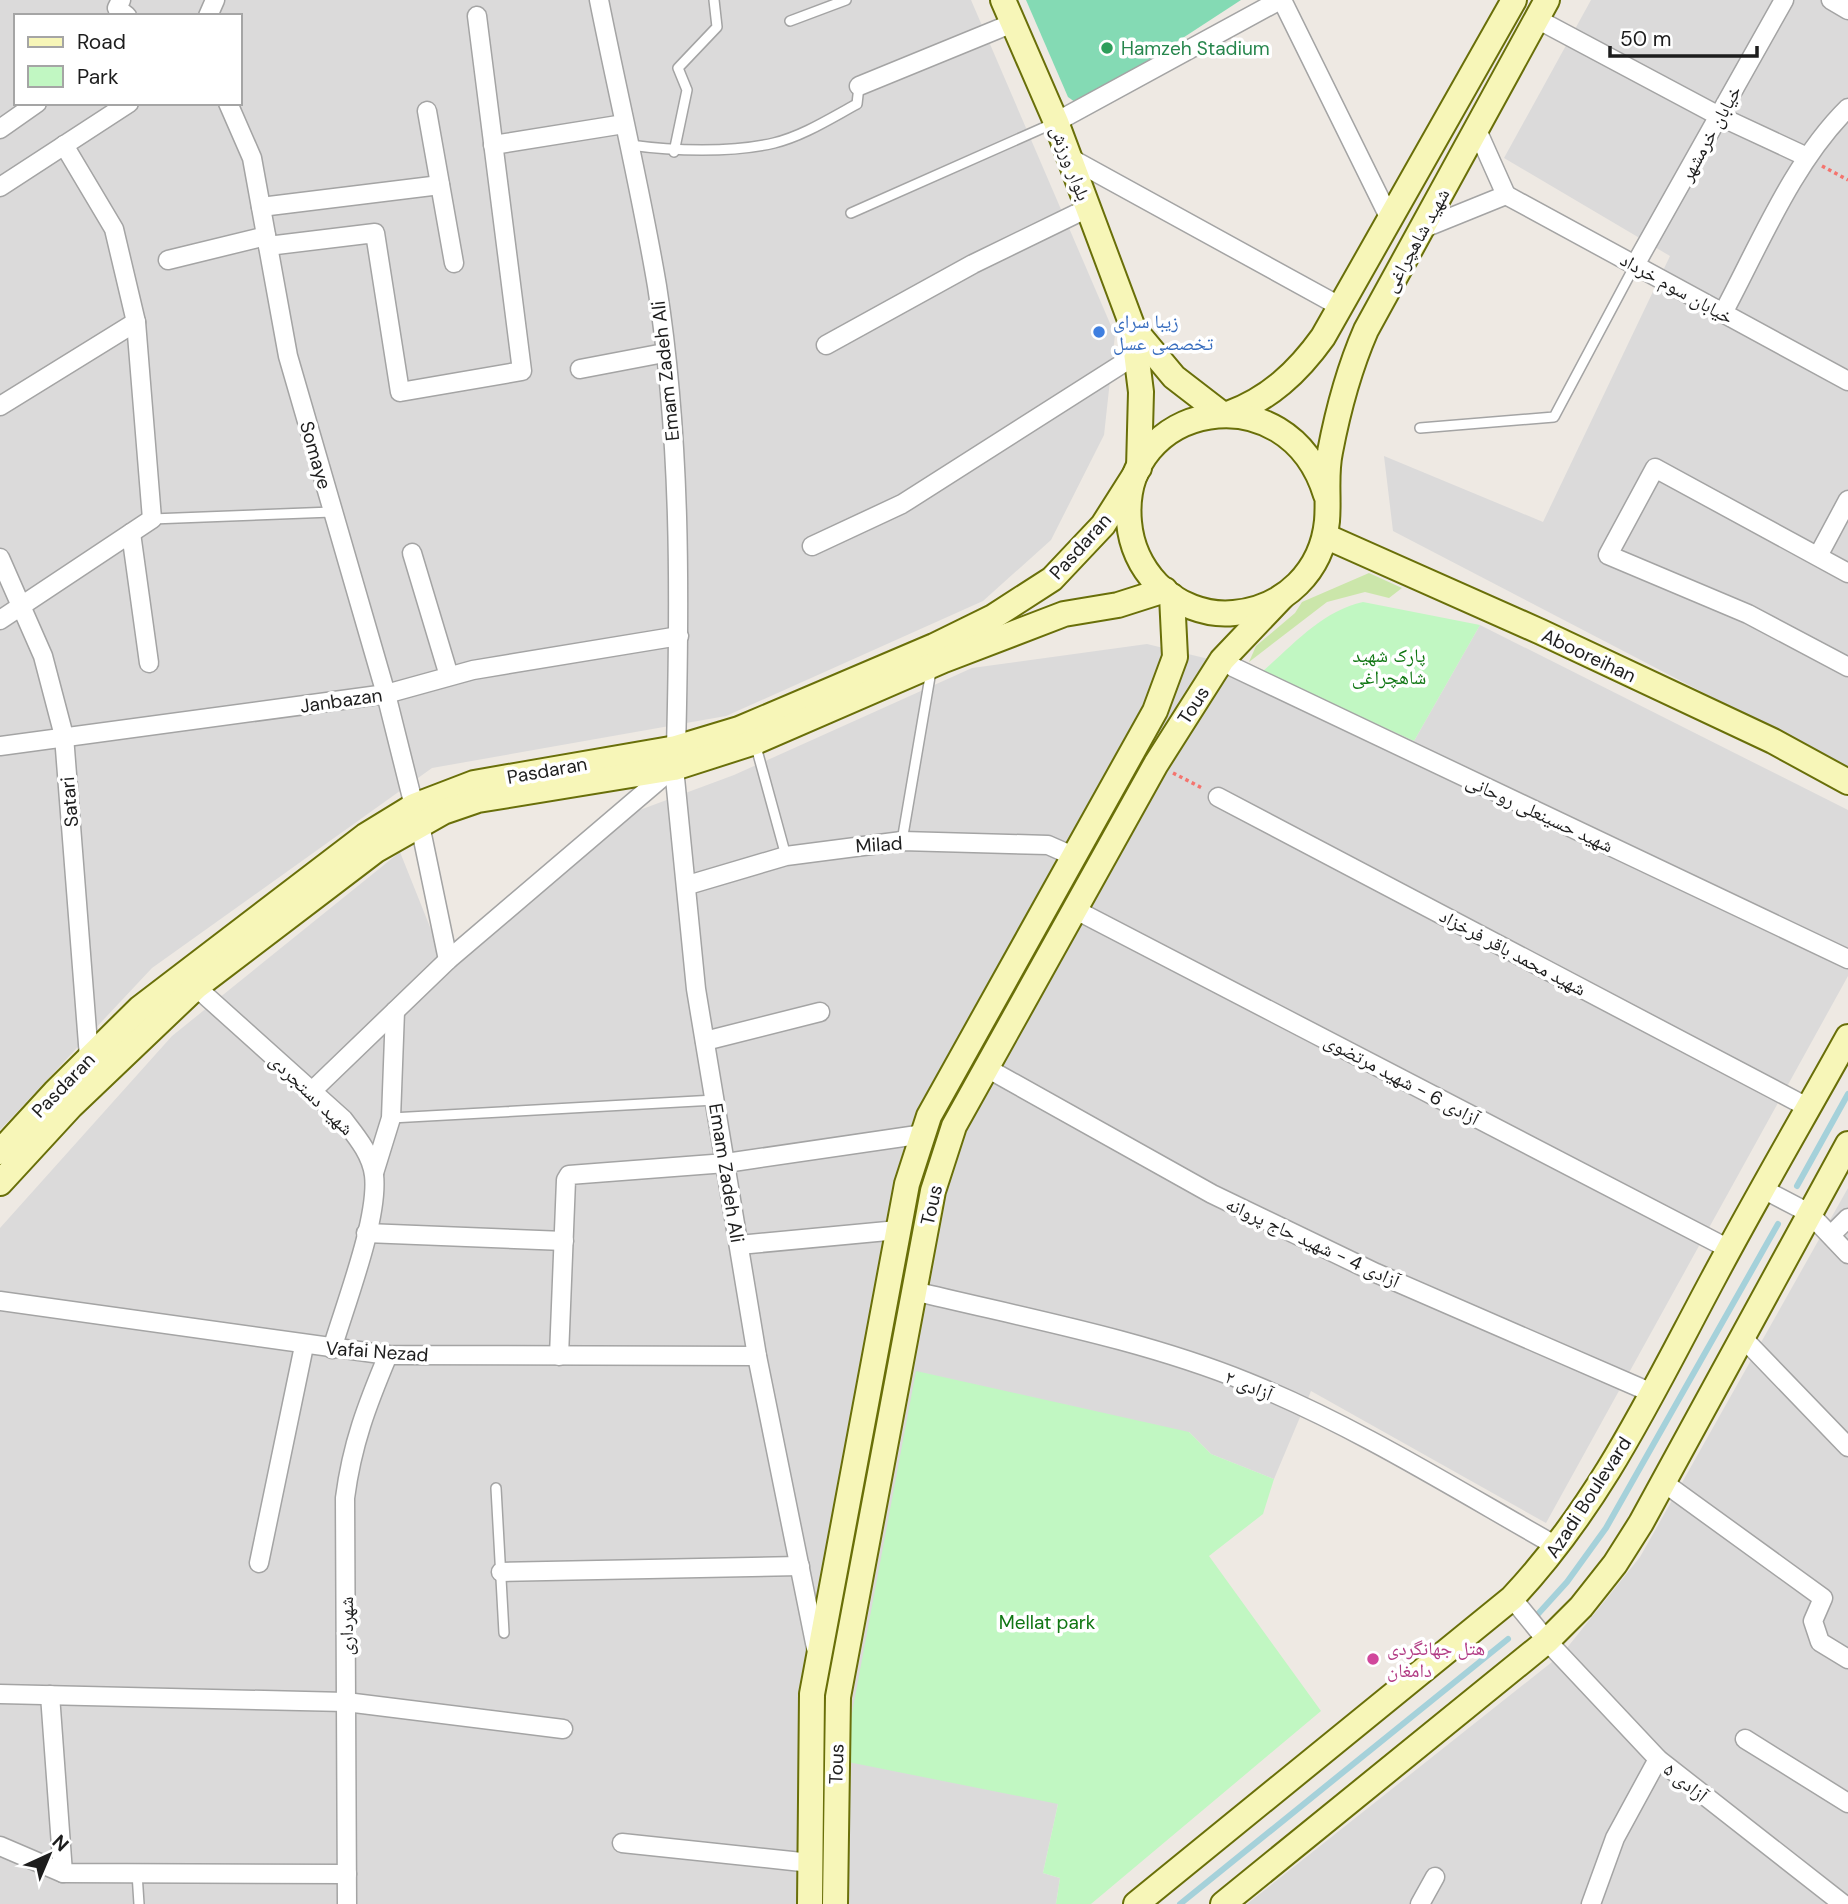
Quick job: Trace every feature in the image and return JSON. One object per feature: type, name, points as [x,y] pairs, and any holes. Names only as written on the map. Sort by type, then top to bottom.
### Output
[{"type":"street","name":"Emam Zadeh Ali","points":[[599,0],[657,287],[672,413],[679,636],[675,758],[696,989],[757,1356],[818,1660]]},
{"type":"street","points":[[1056,122],[1281,0],[1391,221],[1420,233],[1506,195],[1477,130]]},
{"type":"street","name":"شهید شاهچراغی","points":[[1225,414],[1249,407],[1288,379],[1324,337],[1514,0]]},
{"type":"street","name":"خیابان خرمشهر","points":[[1635,265],[1784,0]]},
{"type":"street","points":[[1831,0],[1848,10]]},
{"type":"street","points":[[1542,9],[1719,116],[1807,158]]},
{"type":"street","name":"شهید شاهچراغی","points":[[1326,495],[1329,455],[1352,363],[1542,9]]},
{"type":"street","points":[[859,86],[1008,11]]},
{"type":"street","name":"بلوار ورزش","points":[[1008,11],[1056,122],[1133,328]]},
{"type":"street","points":[[168,260],[267,241],[375,233],[400,392],[522,371],[477,16]]},
{"type":"street","points":[[0,129],[34,105]]},
{"type":"street","points":[[0,187],[126,105]]},
{"type":"street","name":"Somaye","points":[[229,105],[252,158],[288,356],[386,694],[417,815],[448,960]]},
{"type":"street","points":[[1723,313],[1807,158],[1830,125],[1848,108]]},
{"type":"street","points":[[427,111],[453,263]]},
{"type":"street","points":[[494,145],[624,124]]},
{"type":"street","points":[[0,621],[152,519],[136,322],[114,229],[64,145]]},
{"type":"street","points":[[1070,158],[1341,307]]},
{"type":"street","points":[[261,208],[440,185]]},
{"type":"street","name":"خیابان سوم خرداد","points":[[1506,195],[1848,381]]},
{"type":"street","points":[[826,345],[973,264],[1088,208]]},
{"type":"street","points":[[0,406],[136,322]]},
{"type":"street","points":[[1133,328],[1141,392],[1138,471],[1128,512],[1130,532],[1144,567],[1168,593],[1189,606],[1227,614],[1256,609],[1282,597],[1311,570],[1325,536],[1326,495],[1311,459],[1299,444],[1268,422],[1225,414],[1189,422],[1173,430],[1158,443],[1138,471]]},
{"type":"street","points":[[1133,328],[1174,377],[1225,414]]},
{"type":"street","points":[[580,369],[664,353]]},
{"type":"street","points":[[812,546],[902,504],[1136,355]]},
{"type":"street","points":[[1848,573],[1655,468],[1608,555],[1748,614],[1848,667]]},
{"type":"street","name":"Pasdaran","points":[[675,758],[934,646],[993,617],[1052,579],[1103,525],[1138,471]]},
{"type":"street","points":[[1818,556],[1848,500]]},
{"type":"street","points":[[131,533],[149,663]]},
{"type":"street","name":"Abooreihan","points":[[1325,536],[1554,638],[1773,741],[1848,782]]},
{"type":"street","points":[[412,553],[449,676]]},
{"type":"street","name":"Satari","points":[[0,558],[24,606],[43,656],[64,736],[89,1057]]},
{"type":"street","name":"Pasdaran","points":[[0,1152],[139,1008],[365,836],[417,815],[443,812],[478,800],[755,742],[932,666],[1064,614],[1168,593]]},
{"type":"street","name":"Tous","points":[[810,1904],[812,1707],[818,1660],[907,1184],[929,1116],[1155,711],[1175,657],[1168,593]]},
{"type":"street","name":"Tous","points":[[835,1904],[838,1697],[933,1191],[954,1126],[1156,764],[1222,660],[1282,597]]},
{"type":"street","name":"Janbazan","points":[[0,746],[386,694],[473,670],[679,636]]},
{"type":"street","name":"شهید حسینعلی روحانی","points":[[1233,667],[1848,959]]},
{"type":"street","points":[[312,1091],[448,960],[675,758]]},
{"type":"street","name":"شهید محمد باقر فرخزاد","points":[[1218,797],[1808,1108]]},
{"type":"street","name":"Pasdaran","points":[[0,1183],[71,1106],[196,987],[376,850],[417,815]]},
{"type":"street","name":"Milad","points":[[688,885],[786,856],[902,841],[1048,845],[1073,856]]},
{"type":"street","name":"آزادی 6 - شهید مرتضوی","points":[[1074,909],[1729,1250]]},
{"type":"street","name":"شهید دستجردی","points":[[196,987],[343,1119],[363,1144],[374,1173],[374,1205],[332,1349]]},
{"type":"street","points":[[374,1173],[391,1118],[395,1011]]},
{"type":"street","points":[[705,1041],[820,1012]]},
{"type":"street","name":"Azadi Boulevard","points":[[1136,1904],[1512,1598],[1558,1547],[1612,1469],[1761,1188],[1848,1037]]},
{"type":"street","name":"آزادی 4 - شهید حاج پروانه","points":[[985,1068],[1212,1194],[1376,1273],[1652,1393]]},
{"type":"street","points":[[559,1356],[566,1180],[569,1175],[726,1163],[924,1134]]},
{"type":"street","points":[[1223,1904],[1547,1641],[1581,1607],[1615,1564],[1663,1482],[1848,1144]]},
{"type":"street","points":[[1761,1188],[1809,1213],[1848,1254]]},
{"type":"street","points":[[1831,1235],[1848,1217]]},
{"type":"street","points":[[739,1245],[898,1230]]},
{"type":"street","points":[[366,1233],[564,1241]]},
{"type":"street","name":"آزادی ۲","points":[[914,1291],[1131,1342],[1248,1382],[1380,1446],[1558,1547]]},
{"type":"street","name":"Vafai Nezad","points":[[0,1301],[304,1346],[388,1355],[757,1356]]},
{"type":"street","points":[[1741,1336],[1848,1447]]},
{"type":"street","points":[[260,1563],[304,1346]]},
{"type":"street","name":"شهرداری","points":[[347,1904],[345,1498],[349,1465],[363,1413],[388,1355]]},
{"type":"street","points":[[1663,1482],[1823,1598],[1812,1620],[1820,1642],[1848,1660]]},
{"type":"street","points":[[501,1572],[801,1570],[816,1584],[831,1587]]},
{"type":"street","name":"آزادی ۵","points":[[1512,1598],[1547,1641],[1658,1759],[1843,1904]]},
{"type":"street","points":[[0,1694],[346,1702],[563,1729]]},
{"type":"street","points":[[50,1695],[63,1873]]},
{"type":"street","points":[[1745,1739],[1848,1803]]},
{"type":"street","points":[[1595,1903],[1615,1838],[1658,1759]]},
{"type":"street","points":[[622,1843],[811,1863]]},
{"type":"street","points":[[0,1846],[63,1873],[347,1874]]},
{"type":"street","points":[[1420,1904],[1435,1877]]},
{"type":"lane","points":[[674,152],[687,90],[678,68],[717,27],[713,0]]},
{"type":"lane","points":[[790,21],[846,0]]},
{"type":"lane","points":[[628,145],[674,152],[774,143],[816,127],[857,104],[859,86]]},
{"type":"lane","points":[[851,214],[1056,122]]},
{"type":"lane","points":[[1420,428],[1554,417],[1635,265]]},
{"type":"lane","points":[[152,519],[332,512]]},
{"type":"lane","points":[[902,841],[932,666]]},
{"type":"lane","points":[[755,742],[786,856]]},
{"type":"lane","points":[[391,1118],[715,1100]]},
{"type":"lane","points":[[496,1488],[504,1633]]},
{"type":"lane","points":[[138,1872],[139,1904]]},
{"type":"path","points":[[1807,158],[1848,180]]},
{"type":"path","points":[[1156,764],[1218,797]]},
{"type":"shaded area","points":[[0,0],[971,0],[1115,335],[1104,435],[1051,540],[983,601],[726,716],[432,768],[152,968],[0,1130]]},
{"type":"shaded area","points":[[1591,0],[1848,0],[1848,768],[1393,531],[1384,456],[1543,522],[1670,256],[1504,158]]},
{"type":"shaded area","points":[[1480,625],[1848,810],[1848,976],[1546,1523],[1311,1391],[1274,1479],[1211,1454],[1189,1432],[1058,1804],[1043,1873],[1060,1878],[1056,1904],[0,1904],[0,1228],[172,1036],[400,852],[448,972],[637,811],[734,775],[972,668],[1147,644],[1262,672],[1414,741]]},
{"type":"shaded area","points":[[1848,1188],[1848,1904],[1247,1904],[1562,1654],[1640,1557]]},
{"type":"green space","name":"Hamzeh Stadium","points":[[1026,0],[1241,0],[1083,103],[1068,97]]},
{"type":"green space","points":[[1369,573],[1402,588],[1389,598],[1365,592],[1327,602],[1249,662],[1256,646],[1295,613],[1302,602]]},
{"type":"green space","name":"پارک شهید شاهچراغی","points":[[1363,602],[1480,625],[1414,741],[1262,672],[1321,621],[1348,606]]},
{"type":"green space","name":"Mellat park","points":[[916,1371],[1189,1432],[1211,1454],[1274,1479],[1263,1514],[1209,1556],[1321,1711],[1091,1904],[1056,1904],[1060,1878],[1043,1873],[1058,1804],[843,1761]]},
{"type":"waterway","points":[[1797,1186],[1848,1094]]},
{"type":"waterway","points":[[1538,1614],[1567,1582],[1606,1528],[1778,1224]]},
{"type":"waterway","points":[[1180,1904],[1508,1639]]},
{"type":"place","name":"Hamzeh Stadium","points":[[1107,48]]},
{"type":"place","name":"زیبا سرای تخصصی عسل","points":[[1099,332]]},
{"type":"place","name":"هتل جهانگردى دامغان","points":[[1373,1659]]}]
